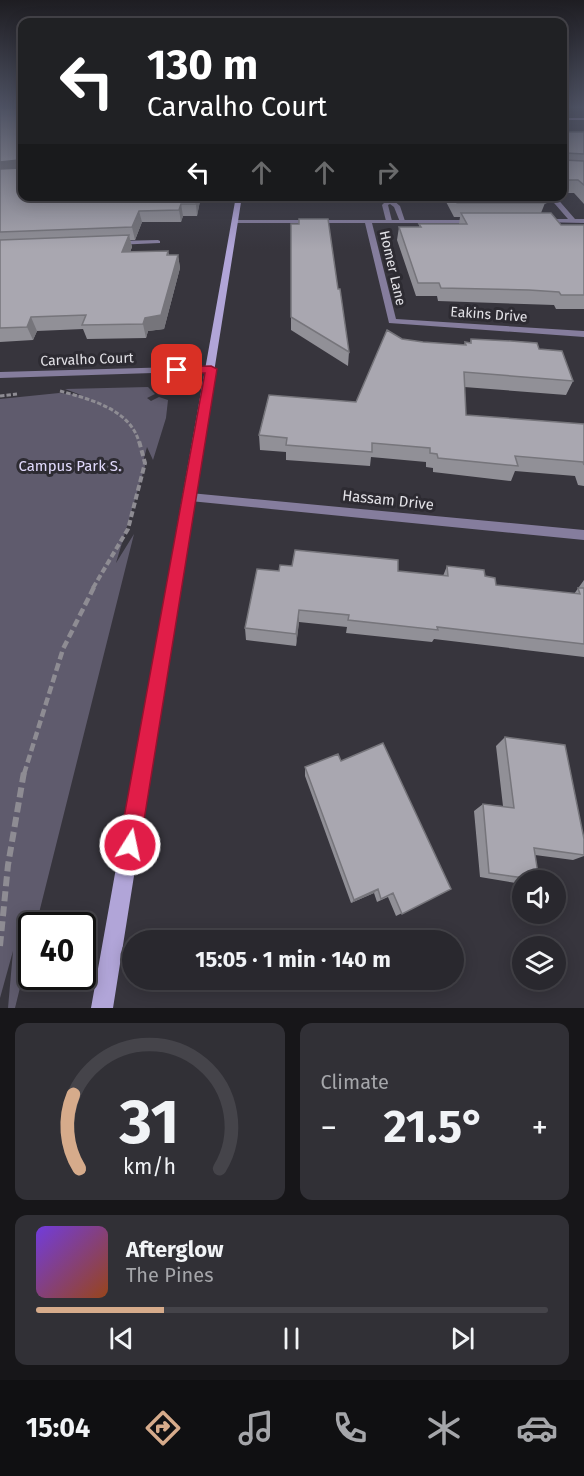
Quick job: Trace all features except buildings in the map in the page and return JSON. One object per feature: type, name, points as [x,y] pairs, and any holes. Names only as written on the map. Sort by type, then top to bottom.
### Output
[{"type":"street","points":[[102,1008],[239,201]]},
{"type":"street","points":[[389,221],[385,205],[390,201]]},
{"type":"street","points":[[392,201],[397,206],[402,221]]},
{"type":"street","points":[[556,201],[573,221]]},
{"type":"street","points":[[237,221],[482,221]]},
{"type":"street","name":"Homer Lane","points":[[368,221],[392,321]]},
{"type":"street","points":[[527,221],[584,221]]},
{"type":"street","points":[[102,244],[158,242]]},
{"type":"street","name":"Eakins Drive","points":[[392,321],[584,334]]},
{"type":"street","name":"Carvalho Court","points":[[0,375],[211,369]]},
{"type":"street","name":"Hassam Drive","points":[[190,497],[584,535]]},
{"type":"path","points":[[0,396],[27,392]]},
{"type":"path","points":[[0,946],[8,865],[22,779],[42,710],[63,649],[77,619],[111,554],[128,529],[145,463],[138,437],[118,414],[94,400],[61,392],[50,392]]},
{"type":"green space","name":"Campus Park S.","points":[[148,387],[155,394],[147,398],[151,401],[159,397],[168,400],[166,418],[153,460],[147,447],[144,458],[145,466],[116,563],[134,534],[39,912],[18,912],[19,990],[15,1008],[8,1008],[13,951],[0,998],[0,399],[59,393],[81,395],[65,389]]},
{"type":"route","points":[[130,845],[211,369],[177,370]]}]
